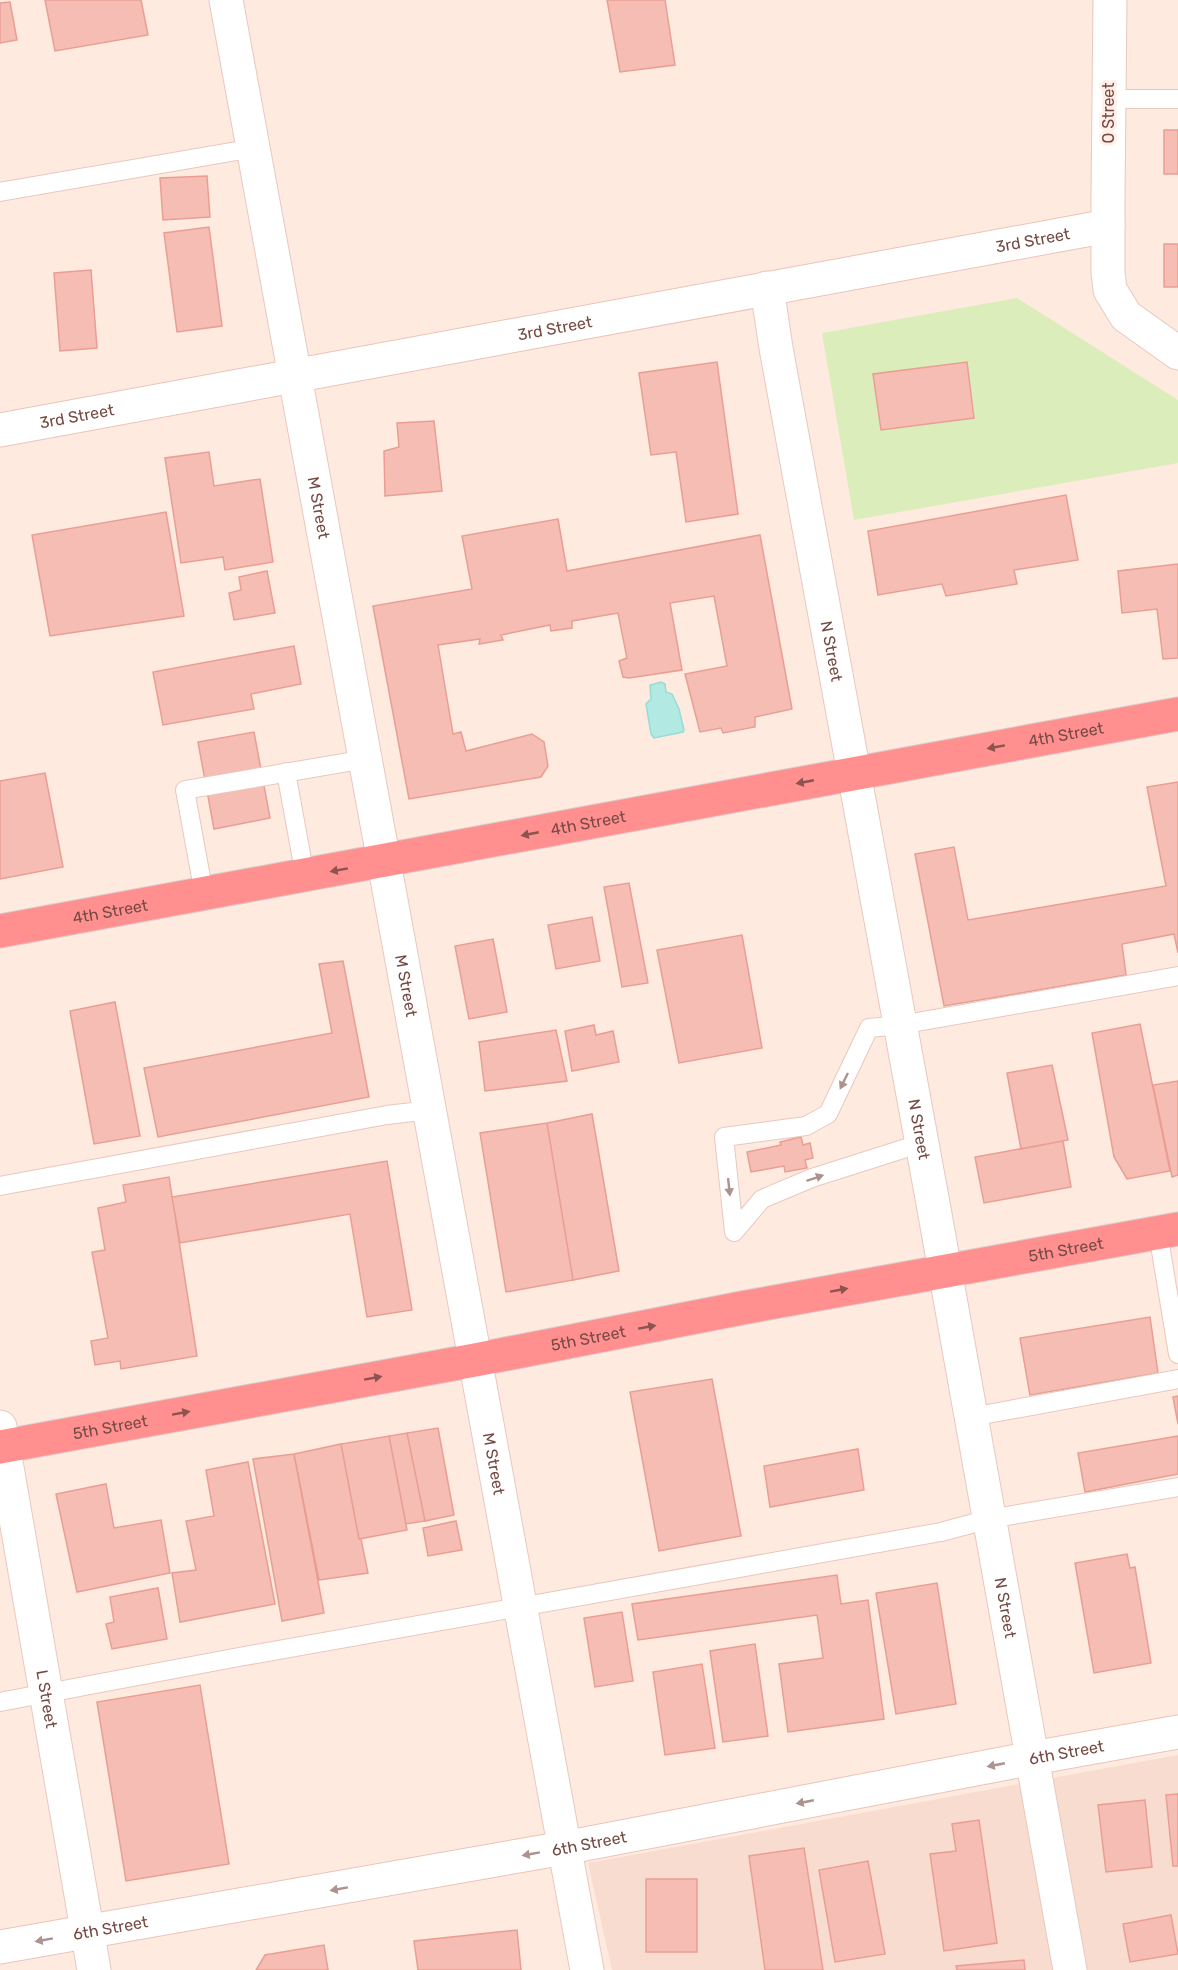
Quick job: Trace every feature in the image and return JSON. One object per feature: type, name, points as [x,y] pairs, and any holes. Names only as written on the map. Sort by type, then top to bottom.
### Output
[{"type":"highway","name":"4th Street","points":[[0,931],[385,862],[1178,714]]},
{"type":"highway","name":"5th Street","points":[[1,1440],[475,1360],[577,1339],[1168,1231]]},
{"type":"street","name":"M Street","points":[[226,0],[586,1970]]},
{"type":"street","name":"O Street","points":[[1108,226],[1110,0]]},
{"type":"street","name":"3rd Street","points":[[0,430],[1108,226]]},
{"type":"street","points":[[1108,226],[1110,290],[1126,316],[1173,346]]},
{"type":"street","name":"N Street","points":[[767,288],[853,773],[885,1027],[922,1143],[1070,1970]]},
{"type":"street","name":"L Street","points":[[1,1440],[94,1970]]},
{"type":"street","name":"6th Street","points":[[0,1947],[564,1848],[1178,1732]]},
{"type":"lane","points":[[1108,99],[1178,99]]},
{"type":"lane","points":[[0,192],[254,148]]},
{"type":"lane","points":[[204,894],[185,790],[366,759]]},
{"type":"lane","points":[[286,772],[305,876]]},
{"type":"lane","points":[[922,1143],[812,1178],[762,1199],[734,1232],[724,1137],[806,1126],[828,1114],[885,1027],[1178,976]]},
{"type":"lane","points":[[0,1186],[387,1115],[430,1110]]},
{"type":"lane","points":[[1168,1231],[1178,1354]]},
{"type":"lane","points":[[971,1417],[1178,1379]]},
{"type":"lane","points":[[0,1702],[520,1606],[941,1532],[989,1519],[1178,1488]]},
{"type":"shaded area","points":[[1178,1755],[1178,1970],[612,1970],[588,1863]]},
{"type":"green space","points":[[1017,298],[1178,400],[1178,463],[854,520],[822,333]]},
{"type":"water","points":[[661,682],[665,684],[666,692],[672,694],[679,709],[684,730],[654,738],[651,734],[646,704],[651,699],[650,685]]},
{"type":"building","points":[[45,0],[141,0],[148,35],[55,51]]},
{"type":"building","points":[[607,0],[665,0],[675,65],[620,72]]},
{"type":"building","points":[[10,2],[17,40],[0,43],[0,3]]},
{"type":"building","points":[[1164,130],[1178,130],[1178,174],[1164,174]]},
{"type":"building","points":[[207,176],[210,217],[163,220],[160,178]]},
{"type":"building","points":[[209,227],[222,326],[177,332],[164,233]]},
{"type":"building","points":[[1164,244],[1178,244],[1178,287],[1164,287]]},
{"type":"building","points":[[91,270],[97,348],[60,351],[54,273]]},
{"type":"building","points":[[717,362],[738,514],[686,522],[676,452],[651,455],[639,373]]},
{"type":"building","points":[[967,362],[974,418],[881,430],[873,374]]},
{"type":"building","points":[[434,421],[442,491],[385,496],[384,451],[399,447],[397,423]]},
{"type":"building","points":[[209,452],[214,486],[260,479],[273,562],[225,570],[223,557],[181,563],[165,458]]},
{"type":"building","points":[[1066,495],[1078,560],[1014,570],[1017,584],[946,596],[942,584],[878,595],[868,531]]},
{"type":"building","points":[[166,512],[184,616],[50,636],[32,535]]},
{"type":"building","points":[[558,519],[567,571],[760,535],[792,709],[755,717],[755,727],[723,733],[721,728],[700,732],[685,674],[727,666],[714,596],[670,603],[682,670],[623,677],[619,661],[627,658],[618,613],[572,621],[572,628],[551,631],[550,625],[501,635],[503,640],[479,644],[480,639],[438,645],[453,734],[461,732],[466,751],[532,734],[544,742],[548,766],[541,777],[409,799],[373,606],[472,589],[462,536]]},
{"type":"building","points":[[1178,564],[1178,658],[1163,659],[1157,609],[1122,613],[1118,571]]},
{"type":"building","points":[[267,571],[275,613],[234,620],[229,593],[241,590],[239,577]]},
{"type":"building","points":[[294,646],[301,684],[251,694],[254,709],[163,725],[153,672]]},
{"type":"building","points":[[254,732],[270,818],[214,829],[198,742]]},
{"type":"building","points":[[45,773],[63,867],[0,879],[0,781]]},
{"type":"building","points":[[1178,782],[1178,953],[1174,934],[1122,944],[1126,975],[944,1006],[915,854],[954,847],[968,920],[1166,886],[1147,787]]},
{"type":"building","points":[[629,883],[648,983],[622,987],[604,887]]},
{"type":"building","points":[[592,917],[600,961],[556,969],[548,925]]},
{"type":"building","points":[[742,935],[762,1048],[679,1063],[657,950]]},
{"type":"building","points":[[493,939],[507,1012],[469,1019],[455,946]]},
{"type":"building","points":[[343,961],[369,1097],[158,1137],[144,1068],[332,1033],[319,964]]},
{"type":"building","points":[[115,1002],[140,1136],[94,1144],[70,1011]]},
{"type":"building","points":[[1140,1024],[1170,1171],[1127,1179],[1114,1157],[1092,1033]]},
{"type":"building","points":[[594,1025],[596,1035],[613,1031],[619,1062],[572,1071],[565,1031]]},
{"type":"building","points":[[556,1030],[567,1081],[485,1091],[479,1042]]},
{"type":"building","points":[[1052,1065],[1068,1140],[1021,1149],[1007,1073]]},
{"type":"building","points":[[1178,1081],[1178,1175],[1172,1177],[1153,1085]]},
{"type":"building","points":[[592,1114],[619,1271],[573,1280],[547,1123]]},
{"type":"building","points":[[547,1123],[573,1280],[506,1292],[480,1133]]},
{"type":"building","points":[[801,1137],[803,1145],[810,1143],[813,1158],[805,1160],[807,1168],[785,1172],[784,1166],[751,1172],[747,1152],[781,1145],[780,1142]]},
{"type":"building","points":[[1063,1141],[1071,1187],[984,1203],[975,1157]]},
{"type":"building","points":[[387,1161],[412,1310],[367,1317],[350,1214],[180,1243],[172,1197]]},
{"type":"building","points":[[169,1177],[197,1356],[121,1369],[120,1361],[95,1365],[91,1341],[108,1338],[92,1252],[105,1250],[98,1208],[126,1202],[123,1185]]},
{"type":"building","points":[[1150,1317],[1158,1373],[1030,1395],[1020,1338]]},
{"type":"building","points":[[712,1379],[741,1536],[659,1551],[630,1392]]},
{"type":"building","points":[[1178,1396],[1178,1424],[1173,1397]]},
{"type":"building","points":[[438,1428],[454,1515],[425,1521],[407,1433]]},
{"type":"building","points":[[407,1433],[425,1521],[406,1524],[389,1436]]},
{"type":"building","points":[[389,1436],[407,1530],[359,1539],[341,1444]]},
{"type":"building","points":[[1178,1436],[1178,1474],[1085,1492],[1078,1453]]},
{"type":"building","points":[[341,1444],[359,1539],[361,1539],[368,1573],[319,1580],[294,1454]]},
{"type":"building","points":[[858,1449],[864,1490],[770,1507],[764,1466]]},
{"type":"building","points":[[294,1454],[324,1613],[282,1621],[253,1459]]},
{"type":"building","points":[[248,1462],[275,1604],[180,1622],[172,1573],[196,1570],[186,1521],[214,1516],[206,1470]]},
{"type":"building","points":[[106,1484],[114,1528],[161,1520],[170,1573],[77,1592],[56,1494]]},
{"type":"building","points":[[456,1521],[462,1550],[428,1556],[423,1528]]},
{"type":"building","points":[[1127,1554],[1130,1568],[1135,1567],[1151,1663],[1094,1673],[1075,1563]]},
{"type":"building","points":[[837,1575],[841,1604],[868,1600],[884,1719],[788,1732],[779,1664],[823,1658],[817,1615],[638,1640],[632,1604]]},
{"type":"building","points":[[937,1583],[956,1704],[896,1714],[876,1593]]},
{"type":"building","points":[[158,1588],[167,1639],[112,1649],[106,1624],[114,1622],[110,1597]]},
{"type":"building","points":[[622,1612],[633,1681],[595,1687],[584,1618]]},
{"type":"building","points":[[755,1644],[768,1736],[723,1742],[710,1651]]},
{"type":"building","points":[[702,1664],[715,1748],[665,1755],[653,1672]]},
{"type":"building","points":[[200,1685],[229,1864],[126,1881],[97,1702]]},
{"type":"building","points":[[1178,1794],[1178,1866],[1173,1866],[1166,1795]]},
{"type":"building","points":[[1145,1800],[1152,1867],[1106,1872],[1098,1805]]},
{"type":"building","points":[[979,1820],[997,1943],[944,1951],[930,1854],[956,1851],[952,1824]]},
{"type":"building","points":[[804,1848],[823,1970],[765,1970],[749,1856]]},
{"type":"building","points":[[868,1861],[885,1954],[835,1962],[819,1870]]},
{"type":"building","points":[[646,1879],[697,1879],[697,1952],[646,1952]]},
{"type":"building","points":[[1171,1915],[1178,1954],[1130,1962],[1123,1924]]},
{"type":"building","points":[[517,1930],[521,1970],[418,1970],[414,1941]]},
{"type":"building","points":[[324,1945],[328,1970],[256,1970],[265,1955]]},
{"type":"building","points":[[1024,1960],[1025,1970],[957,1970],[956,1966]]}]
